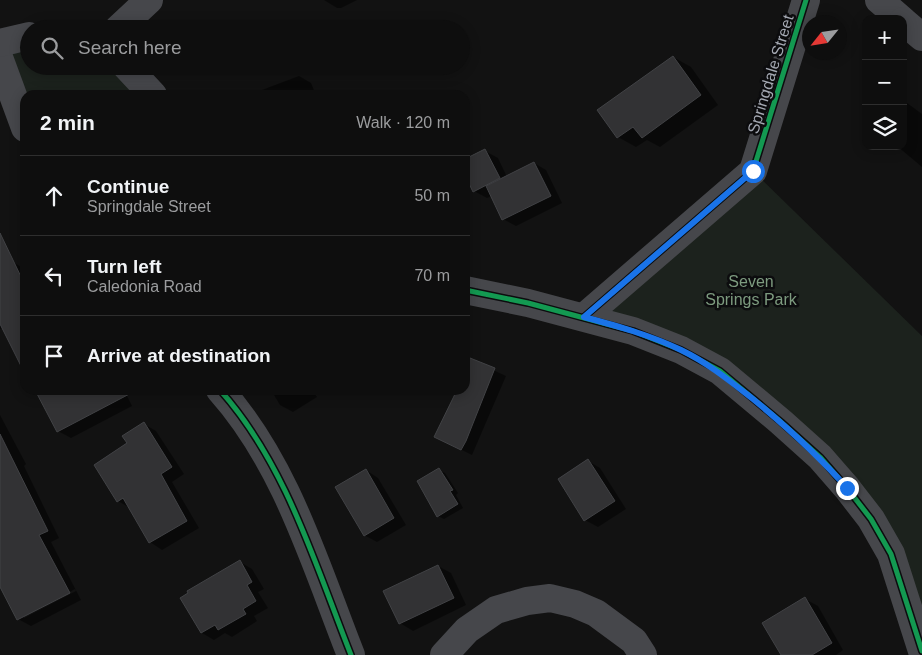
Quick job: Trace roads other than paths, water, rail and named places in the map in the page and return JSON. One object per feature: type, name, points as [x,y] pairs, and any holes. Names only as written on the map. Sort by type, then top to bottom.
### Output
[{"type":"street","points":[[128,20],[150,0]]},
{"type":"street","name":"Springdale Street","points":[[584,317],[753,171],[806,0]]},
{"type":"street","points":[[879,0],[896,15]]},
{"type":"street","points":[[907,24],[922,37]]},
{"type":"street","points":[[0,43],[20,38]]},
{"type":"street","points":[[0,60],[20,114]]},
{"type":"street","points":[[134,75],[148,90]]},
{"type":"street","points":[[470,291],[584,317],[633,331],[681,350],[720,372],[781,422],[820,458],[871,519],[891,554],[922,651]]},
{"type":"street","points":[[224,395],[262,447],[289,499],[351,655]]},
{"type":"street","points":[[444,655],[467,630],[496,610],[527,601],[550,598],[575,604],[596,613],[634,641],[643,655]]},
{"type":"park label","name":"Seven Springs Park","points":[[751,290]]}]
